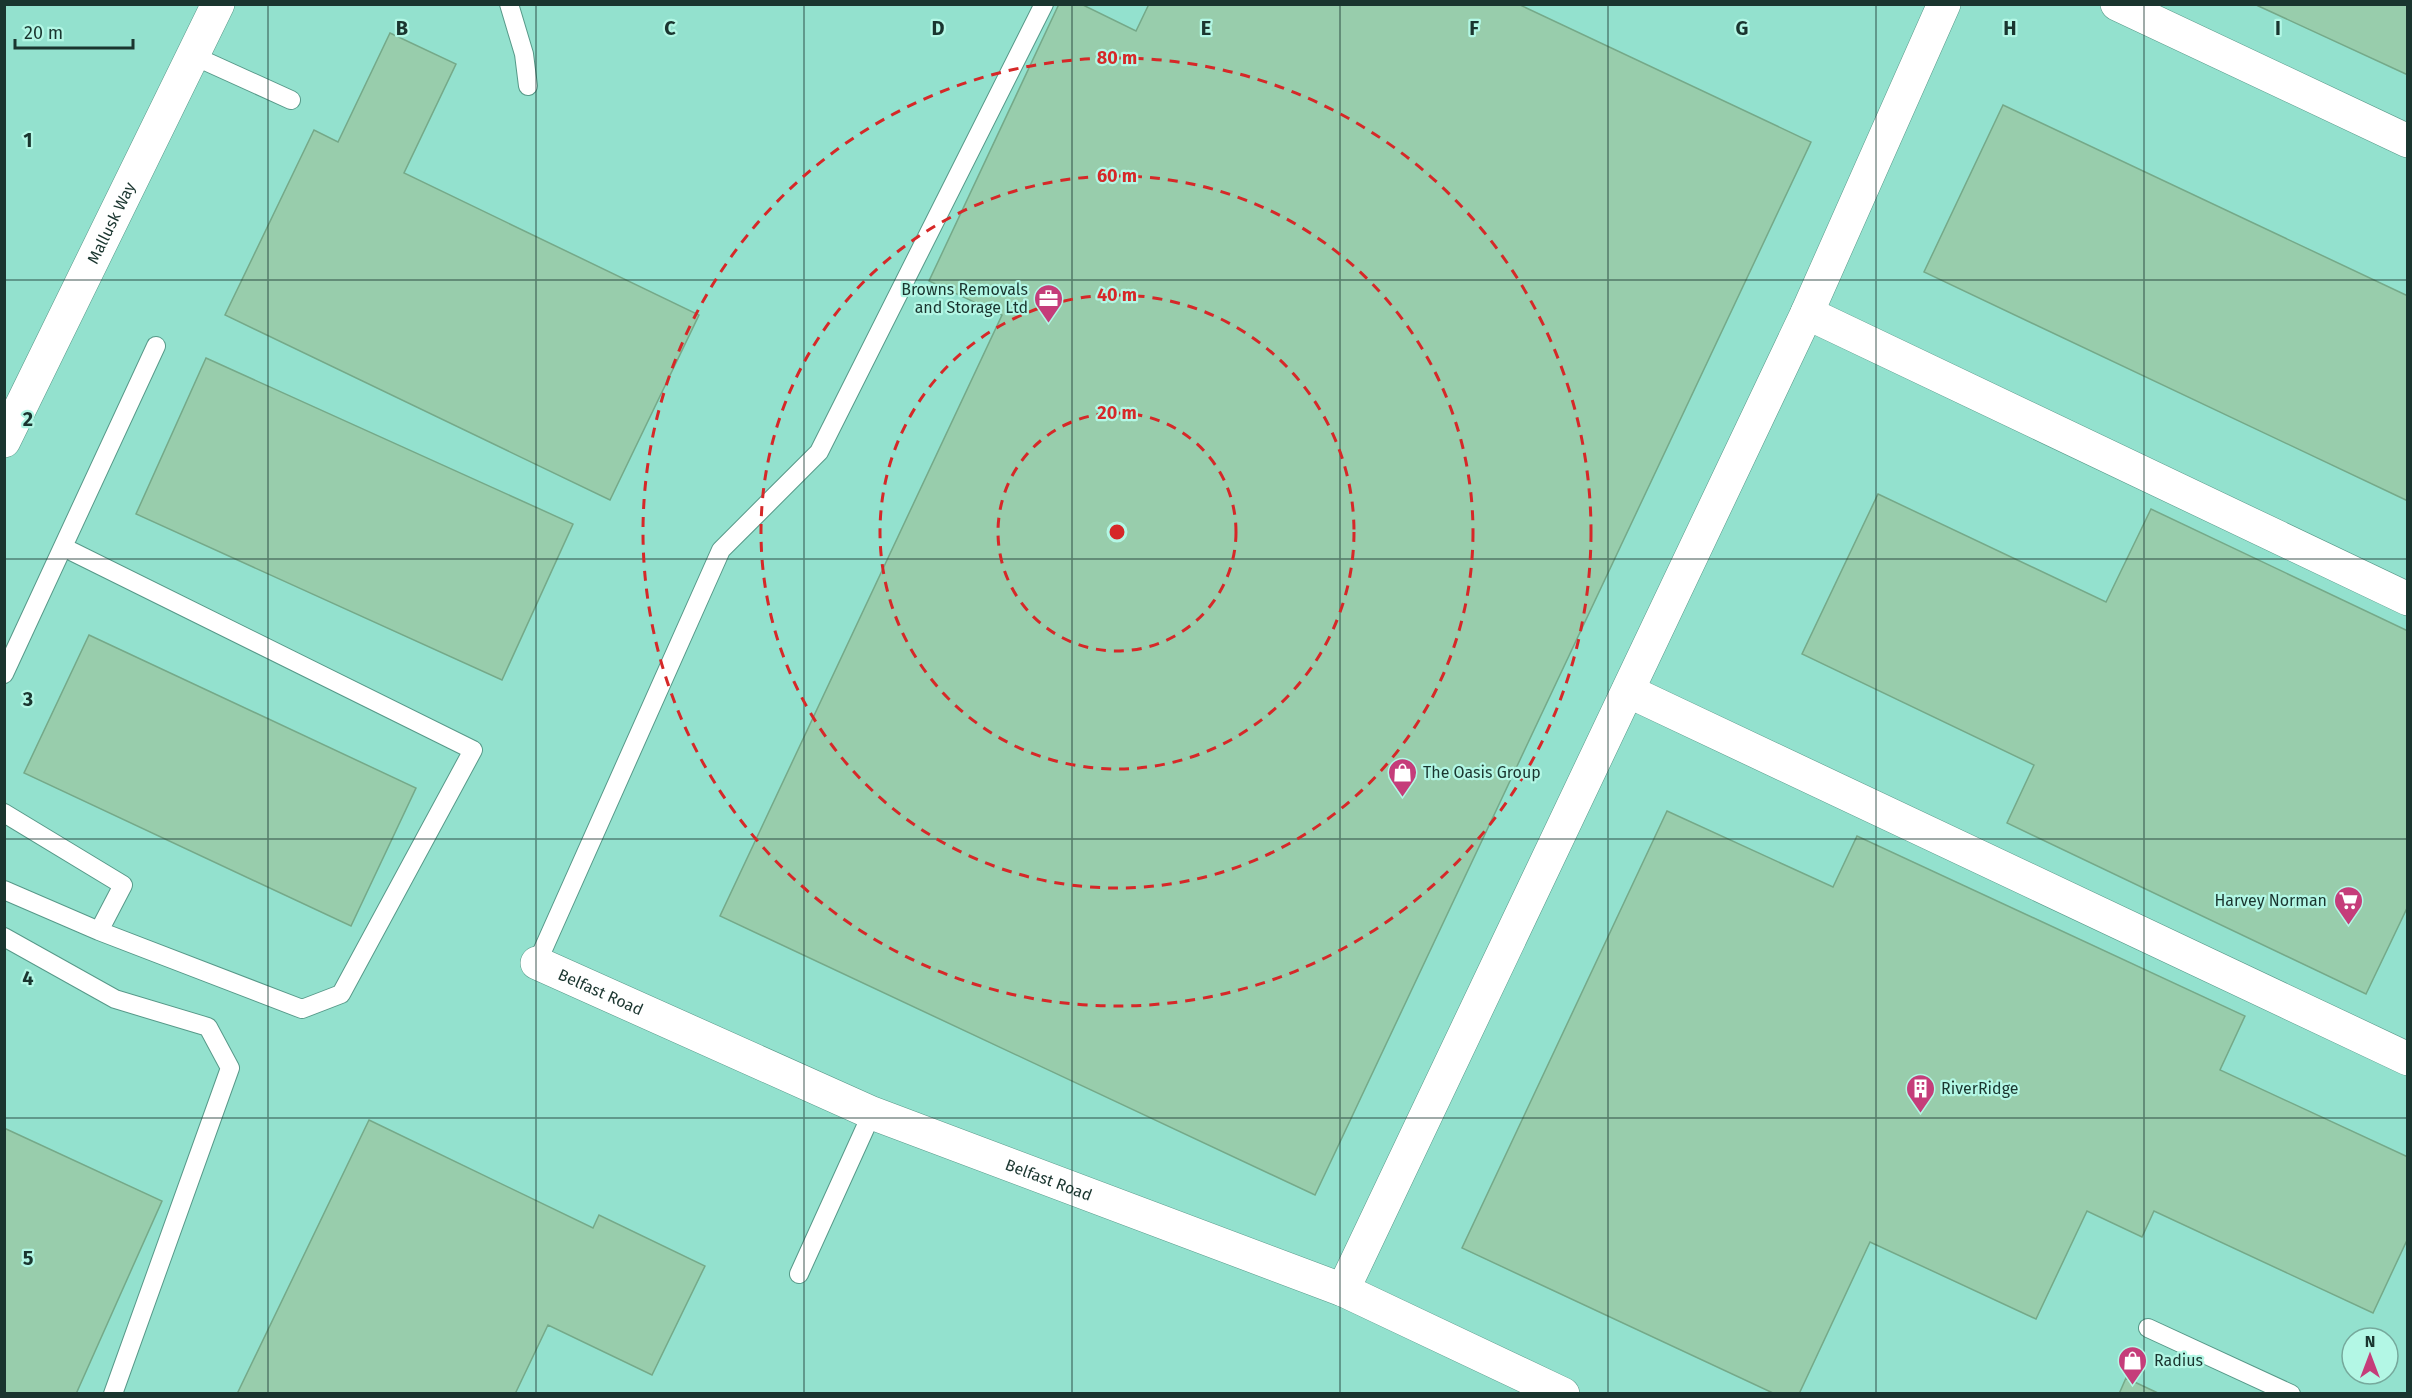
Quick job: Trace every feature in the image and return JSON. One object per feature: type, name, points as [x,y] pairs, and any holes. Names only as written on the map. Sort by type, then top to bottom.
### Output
[{"type":"street","name":"Mallusk Way","points":[[4,441],[218,4]]},
{"type":"street","points":[[1343,1290],[1807,313],[1944,4]]},
{"type":"street","points":[[2117,4],[2408,141]]},
{"type":"street","points":[[1807,313],[2408,599]]},
{"type":"street","points":[[1628,691],[2408,1059]]},
{"type":"street","name":"Belfast Road","points":[[537,963],[872,1113],[1343,1290],[1563,1394]]},
{"type":"lane","points":[[509,4],[524,54],[528,86]]},
{"type":"lane","points":[[537,963],[721,549],[819,452],[1044,4]]},
{"type":"lane","points":[[194,56],[291,100]]},
{"type":"lane","points":[[4,674],[65,548],[156,346]]},
{"type":"lane","points":[[4,890],[99,931],[302,1009],[341,994],[473,750],[65,548]]},
{"type":"lane","points":[[4,813],[123,885],[99,931]]},
{"type":"lane","points":[[4,937],[115,999],[208,1027],[230,1068],[114,1394]]},
{"type":"lane","points":[[799,1274],[872,1113]]},
{"type":"lane","points":[[2148,1328],[2291,1394]]},
{"type":"shaded area","points":[[5,5],[2407,5],[2407,1393],[5,1394]]},
{"type":"building","points":[[1059,4],[1081,4],[1136,31],[1149,4],[1518,4],[1811,142],[1315,1195],[720,916],[1002,315],[929,281]]},
{"type":"building","points":[[2254,4],[2408,4],[2408,75]]},
{"type":"building","points":[[390,33],[456,64],[404,173],[699,315],[610,500],[225,315],[314,130],[338,142]]},
{"type":"building","points":[[2003,105],[2408,296],[2408,501],[1924,272]]},
{"type":"building","points":[[206,358],[573,524],[502,680],[136,514]]},
{"type":"building","points":[[1878,494],[2106,602],[2151,509],[2408,631],[2408,906],[2366,994],[2007,823],[2034,765],[1802,654]]},
{"type":"building","points":[[89,635],[416,788],[351,926],[24,773]]},
{"type":"building","name":"RiverRidge","points":[[1667,811],[1833,887],[1857,836],[2245,1016],[2220,1070],[2408,1157],[2408,1238],[2373,1313],[2154,1211],[2142,1237],[2087,1211],[2036,1319],[1870,1242],[1799,1394],[1775,1394],[1462,1248]]},
{"type":"building","points":[[369,1120],[593,1228],[599,1215],[705,1266],[652,1375],[548,1325],[515,1394],[237,1394]]},
{"type":"building","points":[[4,1128],[162,1201],[76,1394],[4,1394]]},
{"type":"building","name":"Radius","points":[[2126,1378],[2160,1394],[2119,1394]]},
{"type":"place","name":"Browns Removals and Storage Ltd","points":[[1049,324]]},
{"type":"place","name":"The Oasis Group","points":[[1402,798]]},
{"type":"place","name":"Harvey Norman","points":[[2348,926]]},
{"type":"place","name":"RiverRidge","points":[[1920,1114]]},
{"type":"place","name":"Radius","points":[[2133,1386]]}]
